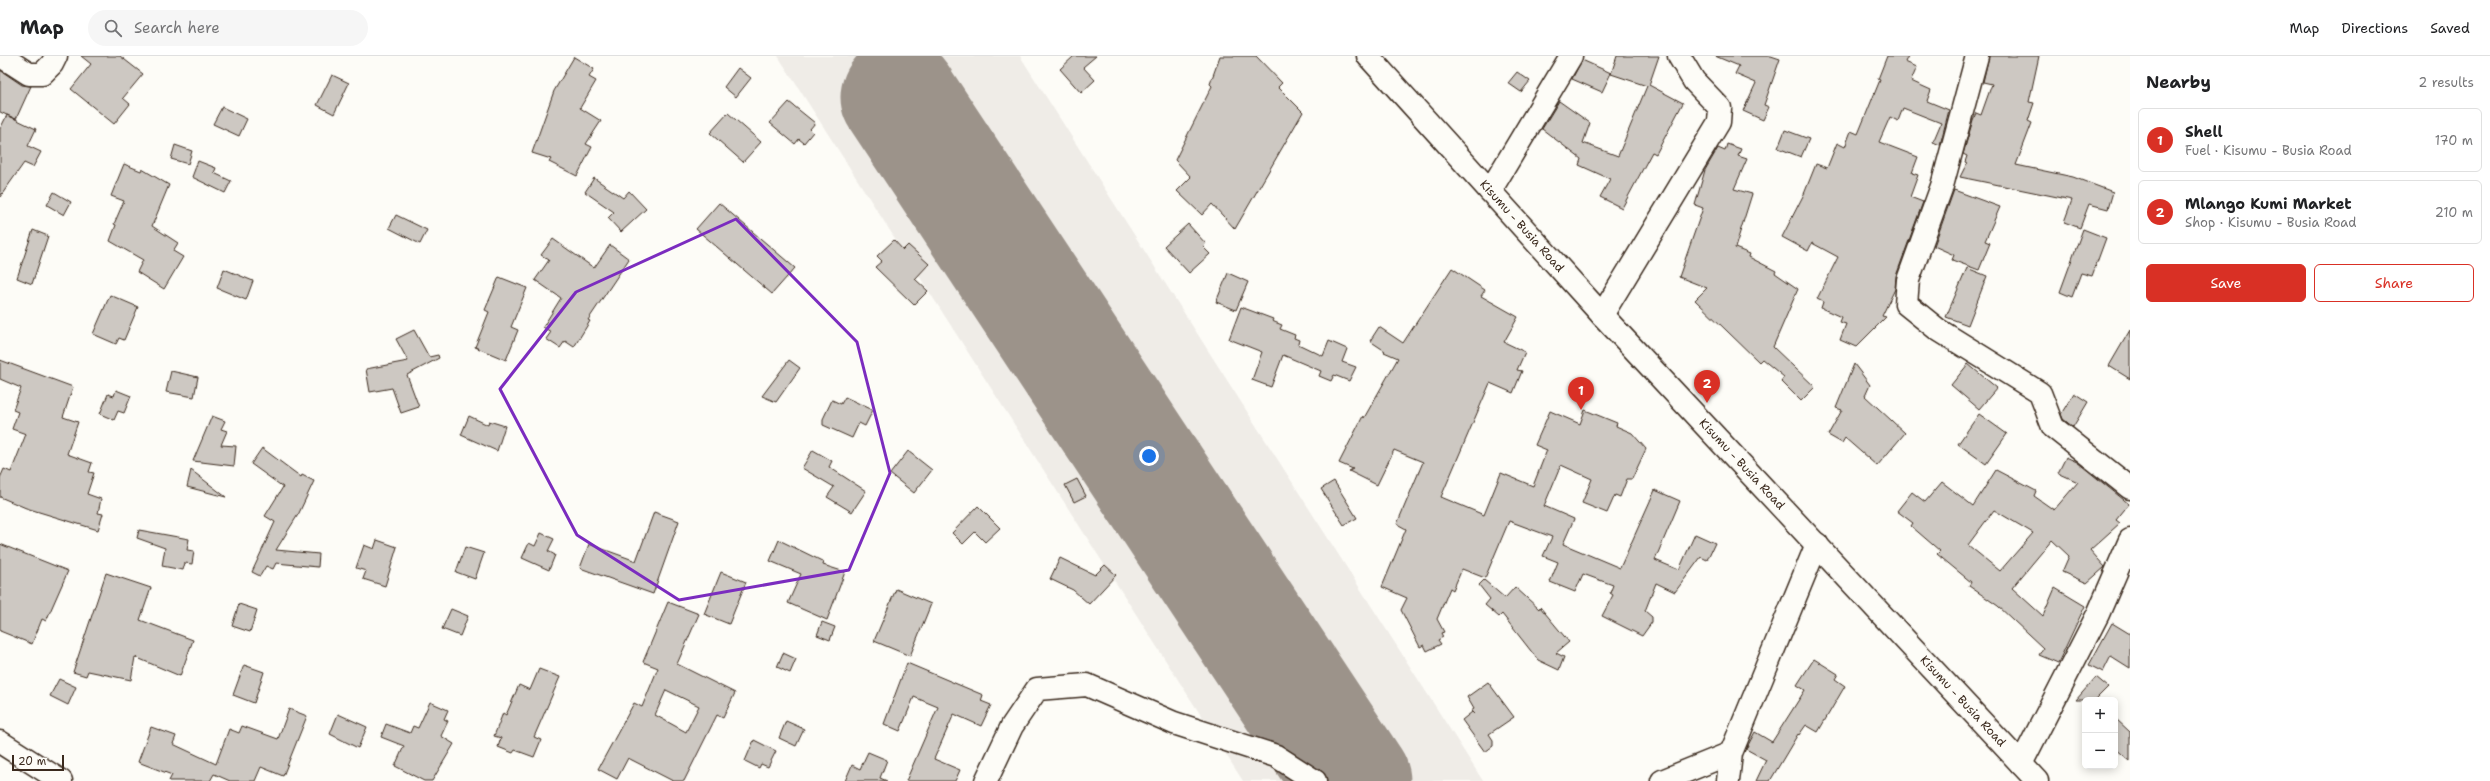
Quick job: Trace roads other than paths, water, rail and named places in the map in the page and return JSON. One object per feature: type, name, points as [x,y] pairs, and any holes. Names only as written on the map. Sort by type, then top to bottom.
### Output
[{"type":"main road","points":[[1,56],[29,74],[42,74],[52,64],[56,56]]},
{"type":"main road","name":"Kisumu - Busia Road","points":[[1368,56],[1602,315],[2037,781]]},
{"type":"main road","points":[[1490,191],[1571,56]]},
{"type":"main road","points":[[1602,315],[1719,122],[1720,108],[1694,80],[1679,56]]},
{"type":"main road","points":[[1977,56],[1942,186],[1908,280],[1906,304],[1937,329],[2040,393],[2053,426],[2130,488]]},
{"type":"main road","points":[[2021,764],[2098,614],[2130,540]]},
{"type":"main road","points":[[1728,781],[1731,753],[1817,544]]},
{"type":"main road","points":[[986,781],[1012,726],[1037,689],[1087,685],[1174,723],[1276,756],[1315,781]]},
{"type":"main road","points":[[0,742],[61,781]]},
{"type":"main road","points":[[1662,781],[1731,753]]},
{"type":"place","name":"Mlango Kumi Market","points":[[1707,403]]},
{"type":"place","name":"Shell","points":[[1581,410]]}]
